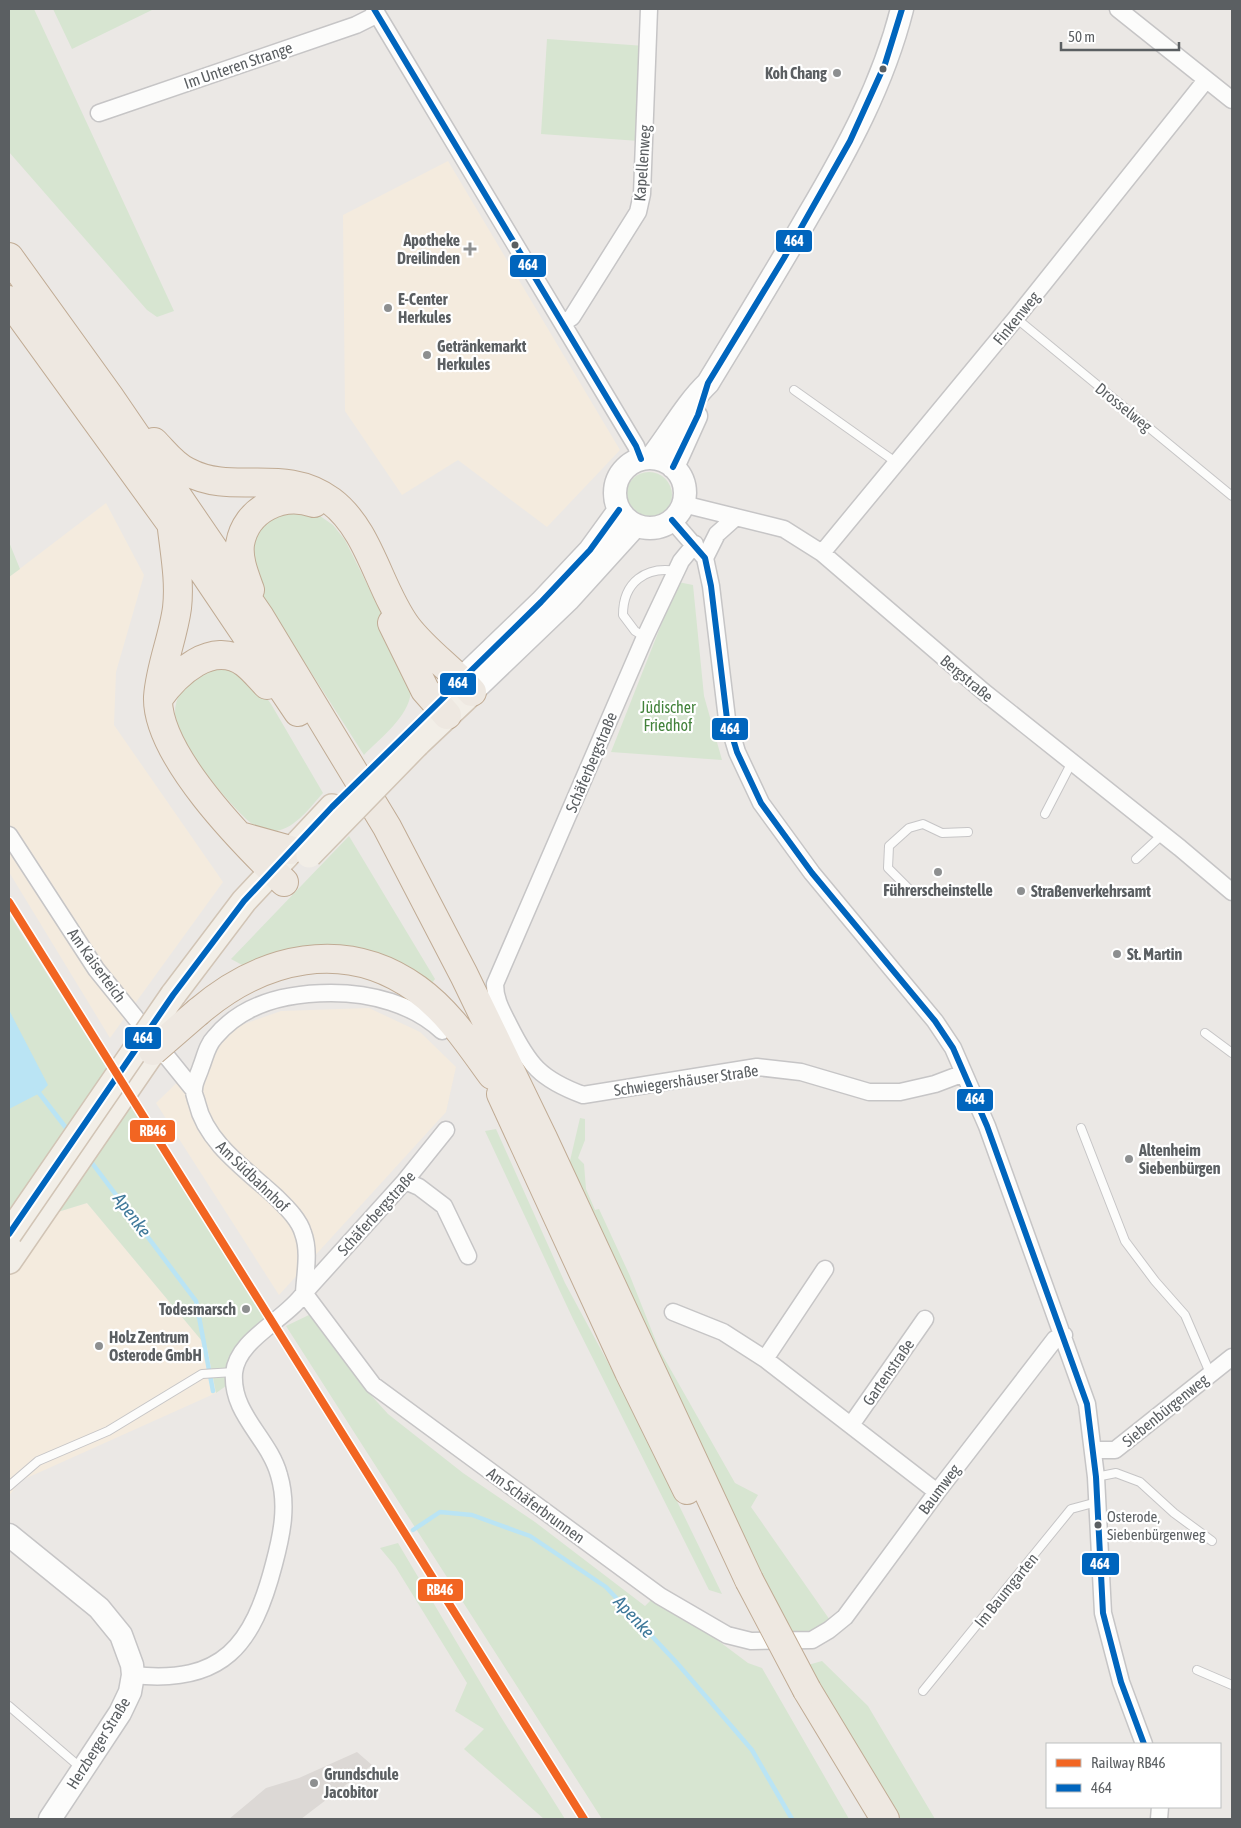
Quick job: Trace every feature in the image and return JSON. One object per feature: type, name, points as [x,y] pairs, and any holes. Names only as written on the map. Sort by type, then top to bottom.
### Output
[{"type":"highway","points":[[9,257],[109,396],[260,617],[387,827],[464,975],[507,1091]]},
{"type":"highway","points":[[9,300],[172,525],[309,729],[375,842],[532,1138],[629,1372],[864,1819]]},
{"type":"highway","points":[[109,396],[174,462],[187,472],[202,478],[224,481],[280,482],[300,485],[332,502],[356,530],[406,626],[466,686]]},
{"type":"highway","points":[[260,617],[243,570],[240,554],[246,527],[257,512],[283,500],[298,499],[313,503],[326,510],[349,535],[425,690],[442,709]]},
{"type":"highway","points":[[172,525],[178,593],[160,679],[159,715],[176,756],[240,836],[278,876]]},
{"type":"highway","points":[[158,699],[168,685],[195,662],[217,655],[231,656],[245,663],[309,729]]},
{"type":"highway","points":[[240,836],[300,848]]},
{"type":"highway","points":[[153,1051],[186,1004],[281,964],[322,959],[362,963],[398,977],[424,995],[450,1018],[507,1091]]},
{"type":"highway","points":[[798,1692],[886,1819]]},
{"type":"main road","points":[[646,459],[663,460],[673,467],[684,484],[678,512],[655,527],[636,525],[620,510],[615,492],[620,475],[626,468],[646,459],[673,430],[696,394],[708,383],[777,270],[859,125],[880,78],[902,9]]},
{"type":"main road","points":[[673,467],[685,437],[705,400],[708,383]]},
{"type":"main road","points":[[466,686],[590,550],[620,510]]},
{"type":"main road","points":[[9,1234],[186,1004],[244,901],[278,876],[300,848],[466,686],[568,600],[636,525]]},
{"type":"main road","points":[[9,1261],[153,1051]]},
{"type":"main road","name":"Herzberger Straße","points":[[9,1535],[99,1608],[112,1621],[129,1651],[133,1675],[130,1692],[120,1713],[50,1819]]},
{"type":"street","name":"Kapellenweg","points":[[563,323],[572,317],[638,212],[642,194],[650,9]]},
{"type":"street","points":[[1118,9],[1232,100]]},
{"type":"street","points":[[375,12],[636,446],[646,459]]},
{"type":"street","name":"Im Unteren Strange","points":[[99,113],[356,25],[375,12]]},
{"type":"street","name":"Finkenweg","points":[[822,553],[1016,318],[1206,80]]},
{"type":"street","points":[[678,512],[695,544],[705,558],[711,586],[727,719],[736,752],[761,803],[812,873],[935,1021],[953,1048],[987,1126],[1064,1335],[1087,1404],[1096,1477],[1103,1613],[1121,1682],[1144,1743]]},
{"type":"street","name":"Bergstraße","points":[[678,512],[736,517],[784,528],[822,553],[984,692],[1163,834],[1232,892]]},
{"type":"street","points":[[705,558],[717,534],[736,517]]},
{"type":"street","name":"Schäferbergstraße","points":[[495,984],[645,636],[681,561],[695,544]]},
{"type":"street","name":"Am Kaiserteich","points":[[9,835],[96,969],[193,1090]]},
{"type":"street","name":"Schwiegershäuser Straße","points":[[495,984],[498,1003],[525,1056],[548,1079],[583,1095],[757,1067],[801,1072],[869,1092],[900,1092],[935,1084],[964,1073]]},
{"type":"street","points":[[193,1090],[210,1042],[214,1037],[223,1027],[248,1010],[270,1000],[312,993],[338,993],[377,999],[407,1006],[430,1019],[442,1031]]},
{"type":"street","name":"Am Südbahnhof","points":[[193,1090],[199,1114],[213,1137],[290,1211],[303,1232],[307,1251],[304,1293]]},
{"type":"street","name":"Schäferbergstraße","points":[[304,1293],[405,1182],[446,1130]]},
{"type":"street","points":[[405,1182],[419,1187],[444,1206],[468,1256]]},
{"type":"street","points":[[765,1359],[825,1269]]},
{"type":"street","points":[[133,1675],[165,1676],[193,1674],[223,1660],[238,1646],[250,1629],[268,1587],[281,1540],[284,1521],[283,1490],[274,1460],[237,1402],[226,1372],[249,1343],[296,1306],[304,1293]]},
{"type":"street","name":"Am Schäferbrunnen","points":[[304,1293],[373,1385],[660,1596],[727,1635],[751,1641],[812,1640]]},
{"type":"street","points":[[673,1312],[723,1332],[765,1359],[936,1492]]},
{"type":"street","name":"Gartenstraße","points":[[851,1424],[925,1318]]},
{"type":"street","name":"Baumweg","points":[[812,1640],[829,1630],[845,1617],[936,1492],[1055,1339],[1064,1335]]},
{"type":"street","name":"Siebenbürgenweg","points":[[1093,1450],[1115,1450],[1232,1357]]},
{"type":"lane","name":"Drosselweg","points":[[1016,318],[1232,496]]},
{"type":"lane","points":[[794,390],[897,464]]},
{"type":"lane","points":[[645,636],[635,631],[623,615],[625,599],[638,578],[648,572],[661,569],[676,571]]},
{"type":"lane","points":[[1045,814],[1072,762]]},
{"type":"lane","points":[[908,888],[888,868],[889,846],[909,828],[923,824],[942,833],[968,832]]},
{"type":"lane","points":[[1136,859],[1163,834]]},
{"type":"lane","points":[[1205,1033],[1232,1054]]},
{"type":"lane","points":[[1081,1128],[1125,1241],[1155,1281],[1185,1315],[1210,1373]]},
{"type":"lane","points":[[9,1486],[38,1461],[108,1430],[202,1374],[226,1372]]},
{"type":"lane","points":[[1096,1477],[1116,1473],[1140,1482],[1174,1513],[1212,1541]]},
{"type":"lane","name":"Im Baumgarten","points":[[923,1691],[1071,1509],[1097,1502]]},
{"type":"lane","points":[[1197,1670],[1232,1685]]},
{"type":"lane","points":[[9,1706],[83,1770]]},
{"type":"shaded area","points":[[448,161],[620,450],[547,527],[458,460],[402,495],[345,411],[343,215]]},
{"type":"shaded area","points":[[106,503],[144,575],[116,672],[114,725],[223,882],[110,1038],[9,872],[9,577]]},
{"type":"shaded area","points":[[369,1008],[420,1032],[456,1067],[446,1112],[279,1295],[156,1103],[233,1028],[281,1011]]},
{"type":"shaded area","points":[[87,1203],[207,1347],[216,1393],[20,1481],[9,1496],[9,1227]]},
{"type":"shaded area","name":"Grundschule Jacobitor","points":[[357,1752],[372,1765],[301,1819],[229,1819],[266,1788],[299,1778]]},
{"type":"green space","points":[[9,9],[34,9],[174,311],[157,317],[147,310],[9,152]]},
{"type":"green space","points":[[53,9],[154,9],[72,49]]},
{"type":"green space","points":[[547,39],[645,46],[639,141],[541,134]]},
{"type":"green space","points":[[645,472],[653,472],[662,476],[668,482],[672,495],[668,508],[662,514],[653,518],[645,518],[636,514],[630,508],[626,499],[626,491],[630,482],[636,476]]},
{"type":"green space","points":[[310,509],[333,525],[345,540],[384,618],[411,692],[405,710],[399,719],[364,755],[266,602],[251,569],[250,561],[253,544],[263,518]]},
{"type":"green space","points":[[9,542],[20,569],[9,577]]},
{"type":"green space","name":"Jüdischer Friedhof","points":[[678,582],[693,585],[704,696],[722,760],[611,752]]},
{"type":"green space","points":[[229,666],[251,677],[271,704],[323,793],[303,816],[283,829],[276,831],[268,830],[254,825],[236,809],[189,752],[177,731],[175,718],[176,703],[180,692],[195,672]]},
{"type":"green space","points":[[349,836],[435,979],[430,986],[381,955],[346,945],[311,946],[277,954],[244,966],[231,959]]},
{"type":"green space","points":[[9,914],[274,1332],[246,1356],[236,1379],[216,1393],[207,1347],[87,1203],[9,1227]]},
{"type":"green space","points":[[580,1118],[585,1119],[585,1140],[578,1158],[584,1164],[586,1189],[595,1210],[599,1209],[630,1276],[659,1349],[735,1483],[758,1495],[751,1507],[832,1623],[825,1628],[794,1638],[761,1575],[569,1165]]},
{"type":"green space","points":[[496,1129],[565,1283],[626,1396],[722,1594],[709,1590],[573,1319],[485,1131]]},
{"type":"green space","points":[[311,1314],[360,1383],[388,1414],[463,1473],[535,1522],[645,1606],[652,1599],[668,1603],[748,1663],[762,1668],[849,1819],[602,1819],[286,1326]]},
{"type":"green space","points":[[398,1543],[499,1714],[565,1819],[544,1819],[464,1749],[484,1729],[455,1711],[467,1683],[395,1566],[380,1548]]},
{"type":"green space","points":[[822,1661],[868,1706],[935,1819],[900,1819],[808,1665]]},
{"type":"water","points":[[9,1010],[48,1085],[40,1093],[9,1109]]},
{"type":"waterway","name":"Apenke","points":[[36,1089],[70,1133]]},
{"type":"waterway","name":"Apenke","points":[[89,1159],[196,1301],[213,1391]]},
{"type":"waterway","name":"Apenke","points":[[413,1530],[440,1512],[472,1515],[530,1536],[606,1587],[677,1663],[752,1750],[792,1819]]},
{"type":"rail line","name":"RB46","points":[[9,902],[584,1819]]},
{"type":"transit line","name":"464","points":[[374,9],[636,446],[641,459]]},
{"type":"transit line","name":"464","points":[[673,467],[698,415],[708,383],[784,258],[850,141],[885,64],[902,9]]},
{"type":"transit line","name":"464","points":[[9,1234],[173,995],[244,901],[332,807],[541,602],[590,550],[619,510]]},
{"type":"transit line","name":"464","points":[[672,520],[705,558],[711,586],[727,719],[737,752],[761,803],[812,873],[935,1021],[953,1048],[987,1126],[1087,1404],[1096,1477],[1103,1613],[1121,1682],[1144,1743]]},
{"type":"place","name":"Koh Chang","points":[[837,73]]},
{"type":"place","name":"Apotheke Dreilinden","points":[[470,249]]},
{"type":"place","name":"E-Center Herkules","points":[[388,308]]},
{"type":"place","name":"Getränkemarkt Herkules","points":[[427,355]]},
{"type":"place","name":"Führerscheinstelle","points":[[938,872]]},
{"type":"place","name":"Straßenverkehrsamt","points":[[1021,891]]},
{"type":"place","name":"St. Martin","points":[[1117,954]]},
{"type":"place","name":"Altenheim Siebenbürgen","points":[[1129,1159]]},
{"type":"place","name":"Todesmarsch","points":[[246,1309]]},
{"type":"place","name":"Holz Zentrum Osterode GmbH","points":[[99,1346]]},
{"type":"place","name":"Osterode, Siebenbürgenweg","points":[[1098,1525]]},
{"type":"place","name":"Grundschule Jacobitor","points":[[314,1783]]}]
